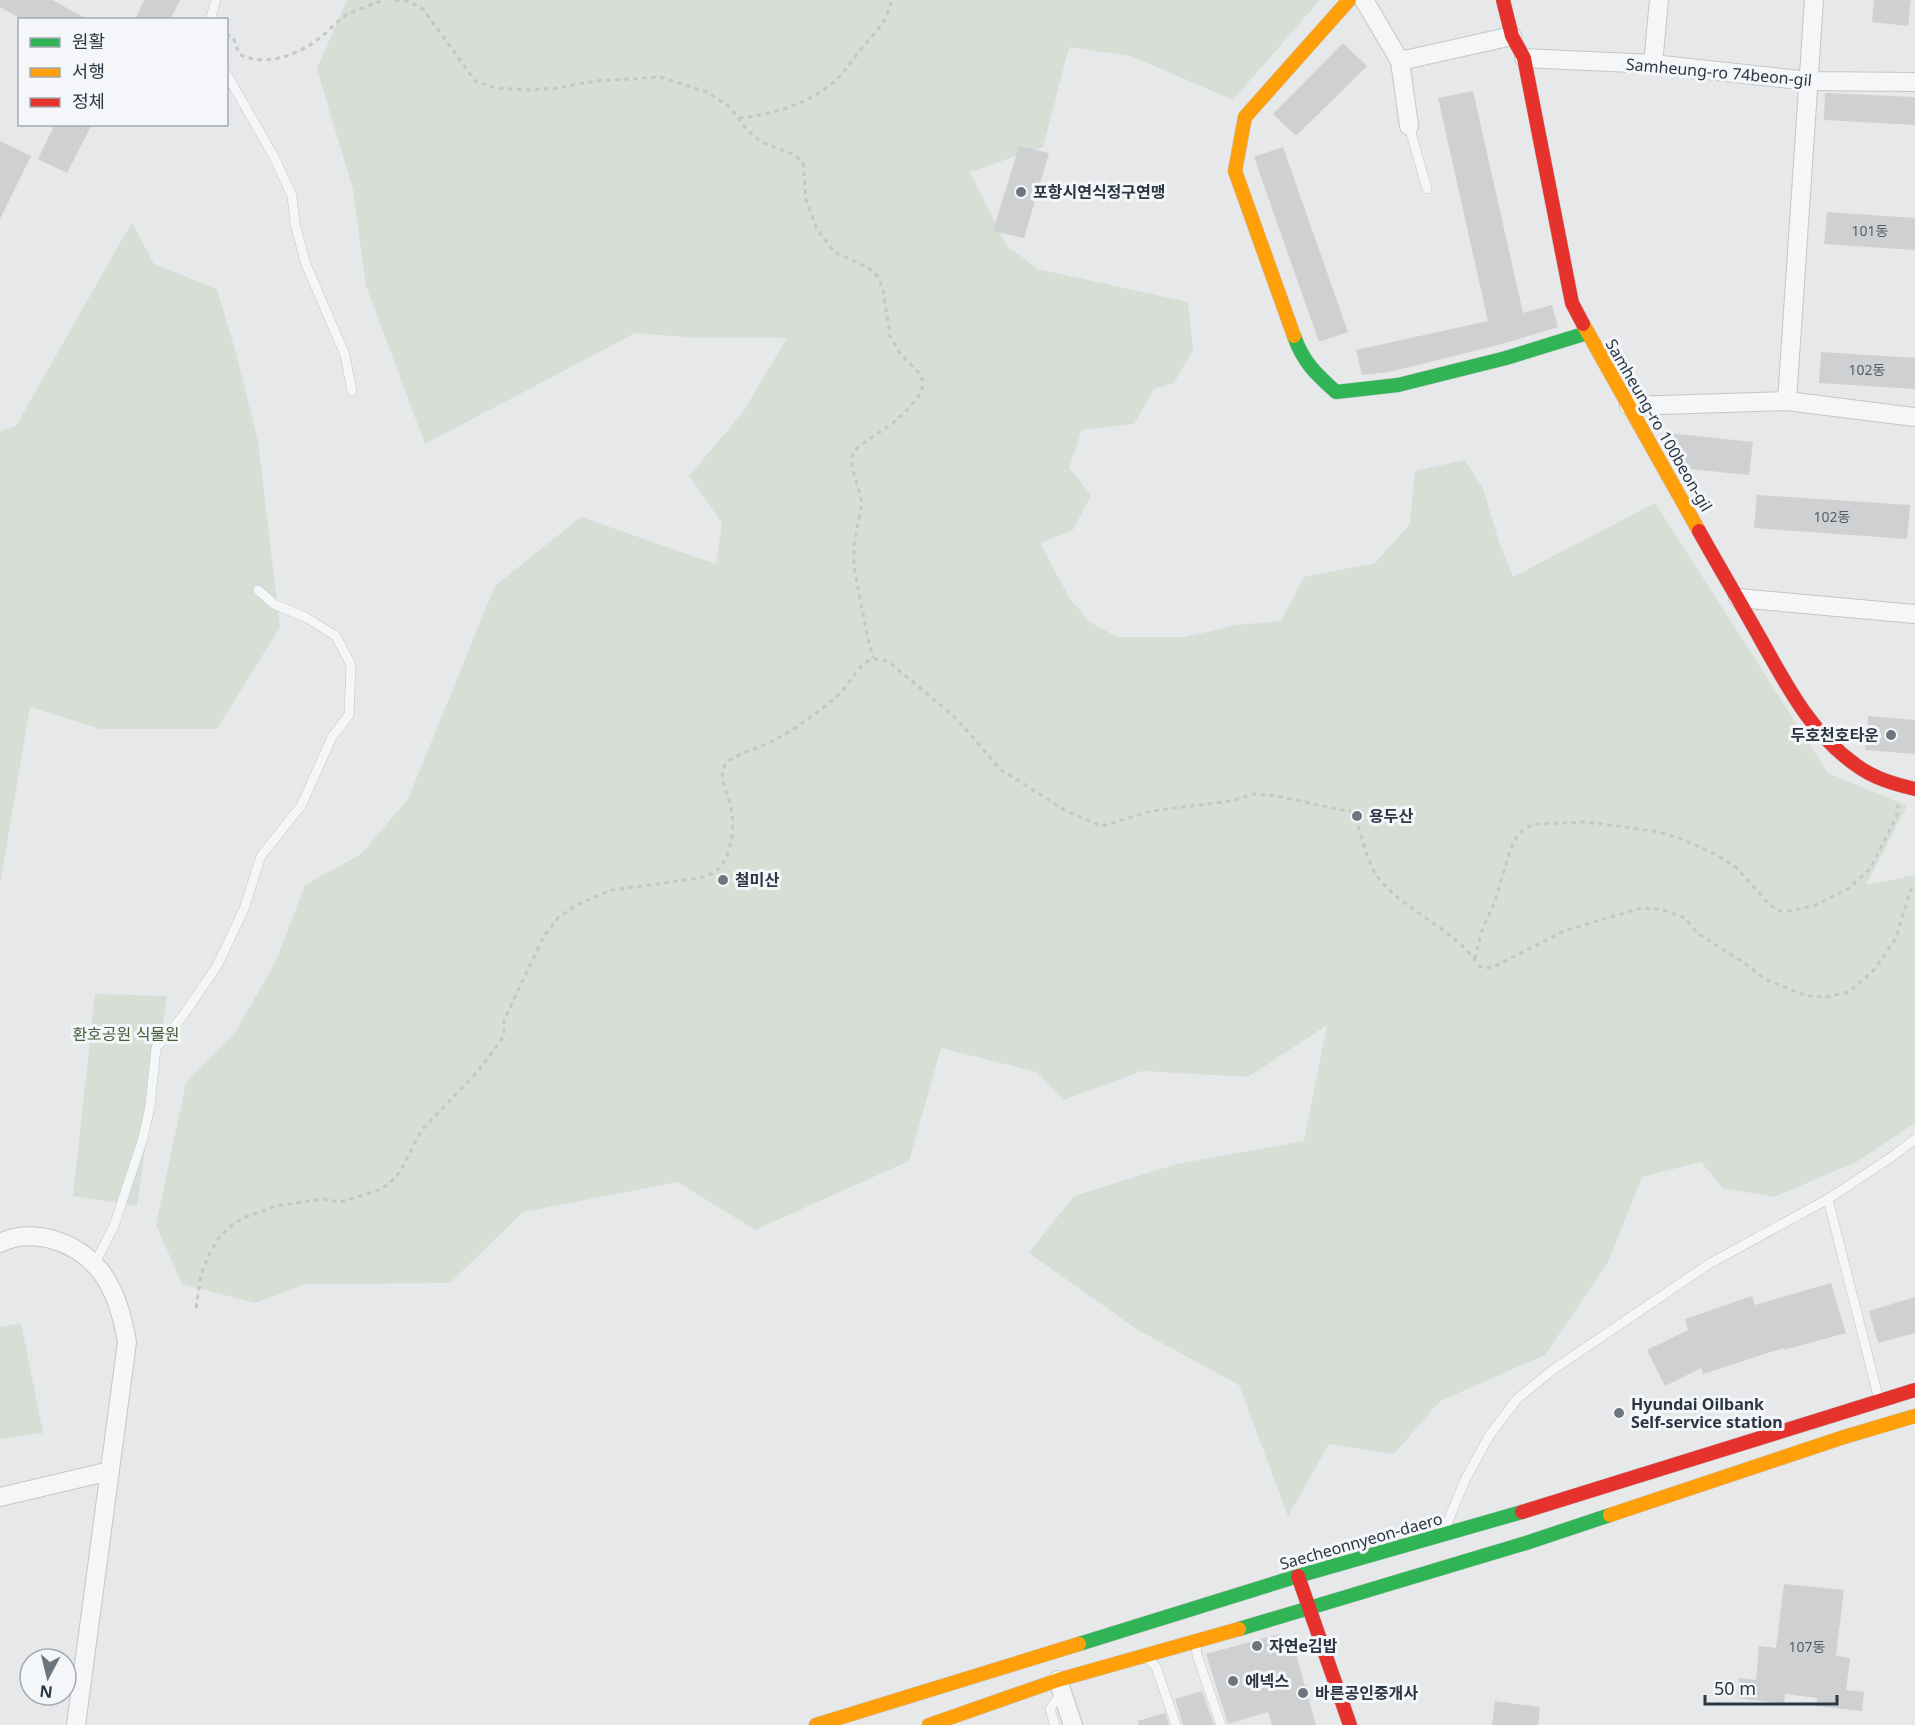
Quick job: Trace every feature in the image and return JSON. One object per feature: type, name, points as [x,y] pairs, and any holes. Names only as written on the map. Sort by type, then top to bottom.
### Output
[{"type":"main road","points":[[1349,0],[1245,117],[1235,171],[1299,351],[1312,370],[1336,392],[1398,385],[1506,358],[1587,333]]},
{"type":"main road","name":"Samheung-ro 100beon-gil","points":[[1503,0],[1512,36],[1524,58],[1572,303],[1587,333],[1793,697],[1823,737],[1852,764],[1890,784],[1915,789]]},
{"type":"main road","name":"Saecheonnyeon-daero","points":[[816,1725],[1298,1576],[1442,1536],[1915,1390]]},
{"type":"main road","points":[[934,1724],[1060,1686],[1145,1655],[1309,1610],[1526,1544],[1844,1437],[1915,1416]]},
{"type":"main road","points":[[1298,1576],[1350,1725]]},
{"type":"street","points":[[1364,0],[1400,61],[1409,126]]},
{"type":"street","points":[[1653,64],[1659,0]]},
{"type":"street","points":[[1787,401],[1814,0]]},
{"type":"street","points":[[1400,61],[1512,36]]},
{"type":"street","name":"Samheung-ro 74beon-gil","points":[[1524,58],[1653,64],[1809,81],[1915,82]]},
{"type":"street","points":[[1629,406],[1787,401],[1915,417]]},
{"type":"street","points":[[1738,598],[1915,614]]},
{"type":"street","points":[[0,1243],[11,1237],[42,1237],[70,1245],[95,1263],[117,1299],[127,1342],[76,1725]]},
{"type":"street","points":[[0,1497],[110,1471]]},
{"type":"street","points":[[1060,1686],[1073,1725]]},
{"type":"lane","points":[[211,18],[216,0]]},
{"type":"lane","points":[[228,76],[274,157],[292,196],[295,223],[305,262],[345,355],[351,390]]},
{"type":"lane","points":[[1409,126],[1426,189]]},
{"type":"lane","points":[[95,1263],[114,1226],[142,1138],[150,1106],[156,1048],[182,1017],[217,966],[244,909],[261,856],[301,806],[332,737],[349,715],[351,665],[336,636],[307,618],[274,604],[258,590]]},
{"type":"lane","points":[[1442,1536],[1465,1480],[1489,1436],[1517,1399],[1554,1369],[1709,1264],[1828,1199],[1915,1139]]},
{"type":"lane","points":[[1828,1199],[1879,1401]]},
{"type":"lane","points":[[1196,1641],[1197,1654],[1221,1725]]},
{"type":"lane","points":[[1145,1655],[1156,1666],[1176,1725]]},
{"type":"lane","points":[[1055,1725],[1050,1709],[1060,1686]]},
{"type":"path","points":[[228,35],[233,37],[239,54],[248,58],[268,60],[294,54],[318,39],[347,14],[384,0]]},
{"type":"path","points":[[395,0],[406,1],[423,9],[476,82],[528,90],[557,88],[595,81],[660,77],[706,92],[730,107],[747,129],[761,141],[795,155],[803,163],[806,200],[817,229],[834,252],[869,268],[878,277],[883,289],[890,336],[899,352],[919,373],[923,381],[918,397],[908,409],[892,424],[859,446],[852,456],[852,467],[862,502],[854,545],[854,567],[873,658]]},
{"type":"path","points":[[739,118],[778,112],[818,93],[838,77],[879,28],[887,16],[891,0]]},
{"type":"path","points":[[196,1308],[201,1274],[210,1252],[220,1236],[233,1224],[254,1214],[290,1203],[323,1199],[339,1202],[377,1191],[395,1178],[421,1131],[465,1086],[499,1043],[504,1035],[504,1021],[519,988],[544,936],[558,918],[576,905],[612,890],[699,878],[711,875],[718,870],[725,860],[731,833],[732,811],[722,778],[722,769],[727,762],[777,738],[815,713],[839,694],[866,661],[873,658],[889,662],[957,718],[1000,770],[1066,811],[1102,826],[1152,811],[1231,801],[1253,794],[1277,796],[1351,812],[1358,822],[1371,864],[1380,880],[1395,895],[1458,943],[1479,966],[1486,968],[1495,966],[1545,938],[1564,931],[1641,908],[1661,909],[1685,918],[1697,933],[1765,979],[1807,996],[1839,995],[1849,992],[1874,970],[1891,947],[1896,938],[1910,891],[1915,884]]},
{"type":"path","points":[[1475,959],[1481,933],[1495,901],[1510,850],[1518,834],[1527,827],[1587,822],[1665,833],[1682,838],[1717,855],[1737,868],[1770,905],[1780,911],[1790,912],[1814,906],[1848,889],[1870,869],[1897,815],[1899,786]]},
{"type":"green space","points":[[347,0],[1320,0],[1233,100],[1131,56],[1069,47],[1043,147],[970,172],[1006,245],[1038,269],[1188,302],[1193,350],[1174,383],[1154,389],[1134,424],[1082,430],[1069,468],[1091,495],[1073,530],[1040,543],[1070,599],[1090,622],[1117,637],[1185,637],[1237,625],[1281,621],[1304,577],[1375,563],[1410,524],[1415,471],[1464,460],[1483,488],[1500,545],[1513,577],[1655,503],[1828,773],[1907,806],[1866,885],[1915,875],[1915,1123],[1858,1161],[1774,1197],[1723,1188],[1701,1162],[1642,1177],[1607,1264],[1545,1355],[1440,1401],[1394,1454],[1329,1444],[1288,1516],[1239,1385],[1138,1330],[1029,1253],[1074,1196],[1177,1164],[1304,1141],[1327,1025],[1248,1077],[1142,1071],[1064,1100],[1037,1072],[941,1048],[909,1161],[755,1230],[678,1182],[523,1212],[450,1283],[306,1284],[255,1303],[182,1284],[156,1225],[186,1083],[236,1031],[276,961],[305,885],[361,854],[408,799],[495,586],[581,517],[716,564],[722,523],[689,476],[743,412],[787,338],[696,338],[635,333],[425,444],[366,286],[353,190],[317,69]]},
{"type":"green space","points":[[132,222],[154,264],[217,289],[258,441],[280,627],[217,729],[101,729],[30,707],[0,885],[0,431],[16,426]]},
{"type":"green space","name":"환호공원 식물원","points":[[95,994],[167,996],[137,1206],[73,1196]]},
{"type":"green space","points":[[21,1323],[43,1433],[0,1439],[0,1327]]},
{"type":"building","points":[[0,0],[52,0],[85,18],[19,18],[0,7]]},
{"type":"building","points":[[144,0],[180,0],[171,18],[136,18]]},
{"type":"building","points":[[1874,0],[1911,0],[1908,26],[1872,22]]},
{"type":"building","points":[[1343,43],[1367,66],[1296,136],[1273,114]]},
{"type":"building","points":[[1473,91],[1523,313],[1552,305],[1558,327],[1422,364],[1389,372],[1362,375],[1356,350],[1488,321],[1438,98]]},
{"type":"building","points":[[1825,93],[1915,97],[1915,125],[1824,120]]},
{"type":"building","points":[[54,126],[91,126],[67,173],[38,159]]},
{"type":"building","points":[[0,141],[31,156],[0,219]]},
{"type":"building","name":"포항시연식정구연맹","points":[[1019,146],[1049,153],[1024,238],[993,231]]},
{"type":"building","points":[[1283,147],[1348,332],[1319,342],[1254,157]]},
{"type":"building","points":[[1827,212],[1915,218],[1915,250],[1824,244]]},
{"type":"building","points":[[1821,352],[1915,358],[1915,389],[1819,383]]},
{"type":"building","points":[[1668,433],[1753,442],[1749,475],[1680,468],[1667,445]]},
{"type":"building","points":[[1757,495],[1910,505],[1907,539],[1754,528]]},
{"type":"building","name":"두호천호타운","points":[[1868,716],[1915,720],[1915,754],[1865,750]]},
{"type":"building","points":[[1831,1283],[1846,1333],[1784,1350],[1783,1348],[1703,1374],[1701,1368],[1665,1386],[1647,1350],[1688,1330],[1685,1319],[1752,1296],[1755,1305]]},
{"type":"building","points":[[1915,1297],[1915,1333],[1878,1343],[1869,1311]]},
{"type":"building","points":[[1784,1584],[1844,1590],[1836,1656],[1850,1658],[1846,1690],[1864,1692],[1862,1711],[1816,1706],[1817,1698],[1785,1694],[1784,1704],[1737,1698],[1739,1678],[1756,1680],[1759,1646],[1776,1648]]},
{"type":"building","points":[[1279,1634],[1292,1640],[1316,1725],[1272,1725],[1268,1712],[1228,1724],[1206,1654]]},
{"type":"building","points":[[1202,1691],[1214,1725],[1183,1725],[1175,1699]]},
{"type":"building","points":[[1495,1701],[1540,1707],[1538,1725],[1492,1725]]},
{"type":"building","points":[[1165,1713],[1169,1725],[1139,1725],[1138,1721]]},
{"type":"traffic: fast","points":[[1294,336],[1311,367],[1336,392],[1398,385],[1506,358],[1587,333]]},
{"type":"traffic: fast","points":[[1079,1644],[1298,1576],[1522,1512]]},
{"type":"traffic: fast","points":[[1239,1629],[1526,1543],[1610,1515]]},
{"type":"traffic: slow","points":[[1294,336],[1235,171],[1245,117],[1349,0]]},
{"type":"traffic: slow","points":[[1583,324],[1699,531]]},
{"type":"traffic: slow","points":[[1610,1515],[1844,1437],[1915,1416]]},
{"type":"traffic: slow","points":[[929,1725],[1058,1680],[1239,1629]]},
{"type":"traffic: slow","points":[[816,1725],[1079,1644]]},
{"type":"traffic: jam","points":[[1503,0],[1512,36],[1524,58],[1572,303],[1583,324]]},
{"type":"traffic: jam","points":[[1699,531],[1780,673],[1801,707],[1826,739],[1840,753],[1869,774],[1915,789]]},
{"type":"traffic: jam","points":[[1522,1512],[1915,1390]]},
{"type":"traffic: jam","points":[[1298,1576],[1350,1725]]},
{"type":"place","name":"포항시연식정구연맹","points":[[1021,192]]},
{"type":"place","name":"두호천호타운","points":[[1891,735]]},
{"type":"place","name":"용두산","points":[[1357,816]]},
{"type":"place","name":"철미산","points":[[723,880]]},
{"type":"place","name":"Hyundai Oilbank Self-service station","points":[[1619,1413]]},
{"type":"place","name":"자연e김밥","points":[[1257,1646]]},
{"type":"place","name":"에넥스","points":[[1233,1681]]},
{"type":"place","name":"바른공인중개사","points":[[1303,1693]]}]
